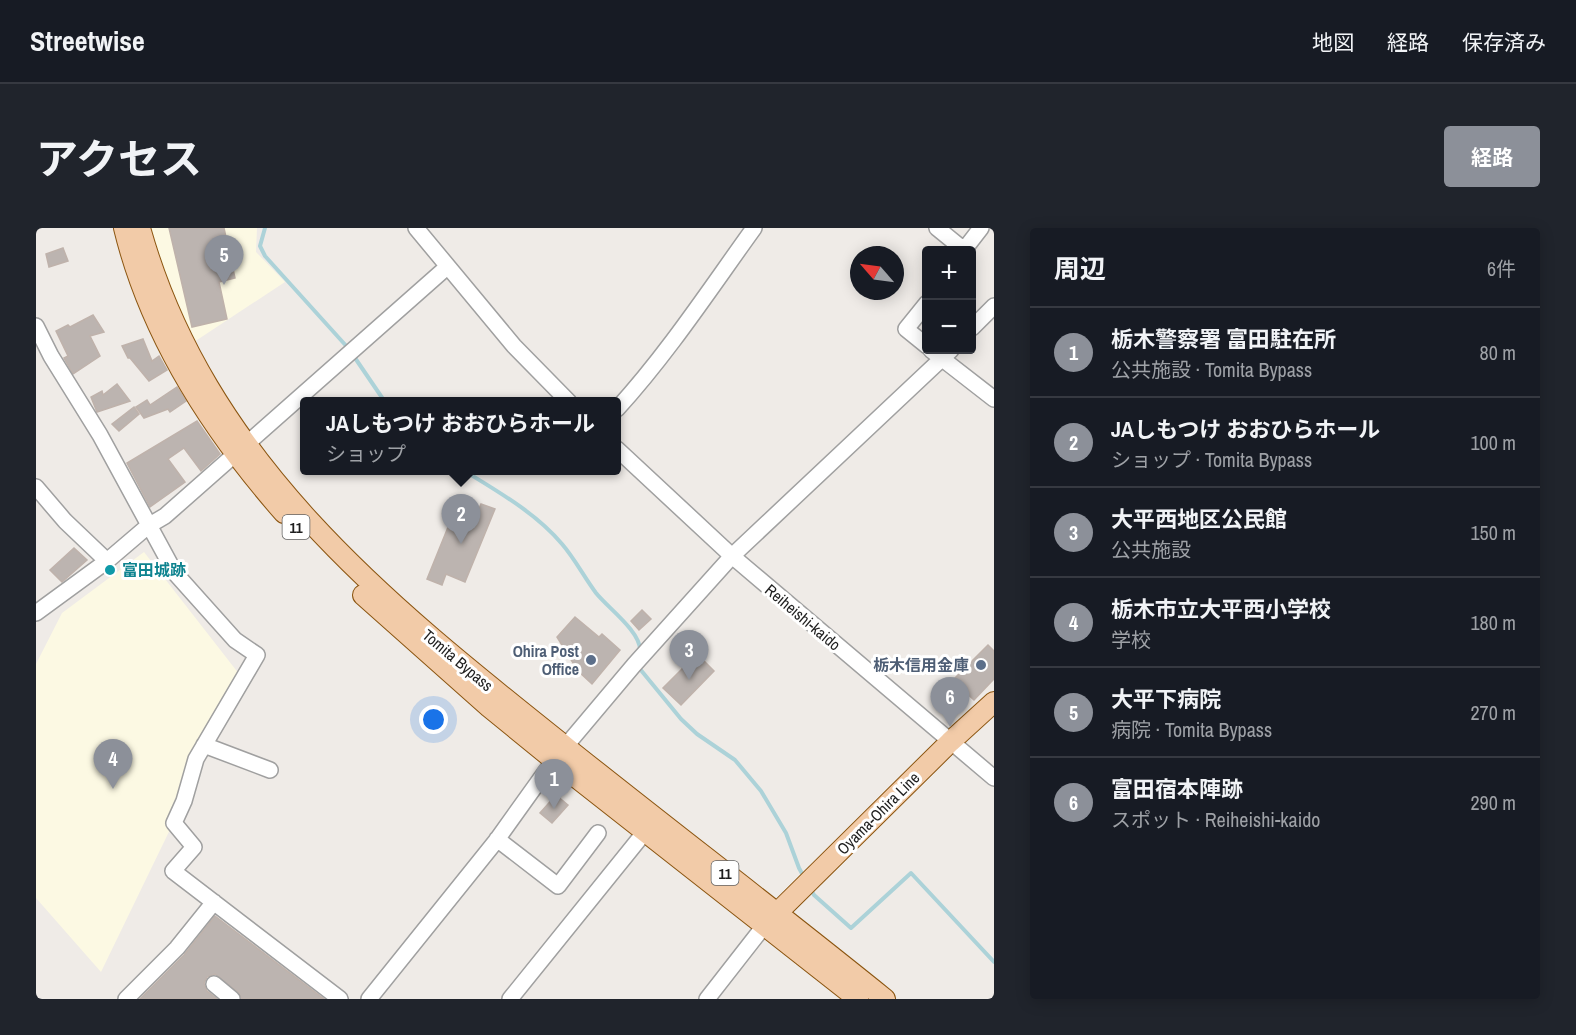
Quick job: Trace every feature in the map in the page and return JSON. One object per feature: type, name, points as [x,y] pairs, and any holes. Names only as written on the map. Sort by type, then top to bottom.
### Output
[{"type":"main road","name":"Tomita Bypass","points":[[124,228],[130,253],[166,340],[185,376],[240,448],[290,520],[352,585],[480,699],[560,754],[770,919],[858,999]]},
{"type":"main road","name":"Tomita Bypass","points":[[140,228],[160,287],[190,357],[240,448]]},
{"type":"main road","name":"Oyama-Ohira Line","points":[[770,919],[950,742],[994,702]]},
{"type":"main road","name":"Tomita Bypass","points":[[560,754],[644,833],[885,999]]},
{"type":"street","points":[[416,228],[514,346],[564,397]]},
{"type":"street","points":[[621,405],[638,386],[754,228]]},
{"type":"street","points":[[937,228],[959,246]]},
{"type":"street","points":[[967,246],[981,228]]},
{"type":"street","points":[[36,613],[107,561],[148,526],[165,516],[447,267]]},
{"type":"street","points":[[976,324],[994,306]]},
{"type":"street","points":[[922,309],[906,329],[922,342]]},
{"type":"street","points":[[36,326],[51,356],[100,435],[175,573],[235,640],[257,655],[196,759],[184,801],[174,824],[194,847],[173,871],[340,999]]},
{"type":"street","points":[[369,999],[497,839],[560,754],[634,664],[732,556],[940,354]]},
{"type":"street","points":[[942,354],[994,399]]},
{"type":"street","name":"Reiheishi-kaido","points":[[621,453],[732,556],[994,778]]},
{"type":"street","points":[[36,488],[65,521],[107,561]]},
{"type":"street","points":[[204,745],[270,770]]},
{"type":"street","points":[[497,839],[558,886],[598,833]]},
{"type":"street","points":[[512,998],[644,833]]},
{"type":"street","points":[[126,999],[177,948],[214,902]]},
{"type":"street","points":[[707,999],[770,919]]},
{"type":"street","points":[[214,984],[232,999]]},
{"type":"shaded area","points":[[148,228],[257,228],[256,252],[285,282],[194,342],[169,288]]},
{"type":"shaded area","points":[[144,552],[243,679],[101,972],[36,898],[36,664],[62,613]]},
{"type":"building","points":[[169,228],[224,228],[235,278],[219,282],[227,319],[192,327]]},
{"type":"building","points":[[63,248],[68,261],[49,267],[46,254]]},
{"type":"building","points":[[93,315],[104,332],[90,336],[100,356],[73,374],[64,358],[68,356],[56,331],[68,325],[70,327]]},
{"type":"building","points":[[143,339],[152,361],[159,356],[167,370],[149,381],[128,358],[122,346]]},
{"type":"building","points":[[117,384],[130,401],[97,412],[91,397],[102,391],[103,395]]},
{"type":"building","points":[[177,387],[186,401],[170,412],[168,409],[144,418],[136,407],[147,400],[150,405]]},
{"type":"building","points":[[134,407],[139,414],[119,431],[112,424]]},
{"type":"building","points":[[197,421],[220,454],[201,471],[184,448],[168,459],[185,482],[150,507],[127,463]]},
{"type":"building","points":[[481,504],[495,509],[465,582],[446,574],[442,585],[427,579],[457,505],[477,514]]},
{"type":"building","points":[[74,548],[87,560],[62,582],[50,570]]},
{"type":"building","points":[[642,610],[651,619],[639,630],[631,621]]},
{"type":"building","name":"Ohira Post Office","points":[[575,617],[599,637],[602,634],[620,650],[592,684],[578,671],[557,637]]},
{"type":"building","name":"栃木信用金庫","points":[[988,645],[994,651],[994,679],[974,700],[964,691],[961,694],[950,683]]},
{"type":"building","points":[[697,654],[714,671],[681,705],[663,688]]},
{"type":"building","points":[[556,795],[568,805],[552,823],[540,813]]},
{"type":"building","points":[[215,916],[324,999],[242,999],[238,992],[215,974],[207,977],[204,983],[207,991],[217,999],[140,999],[184,955]]},
{"type":"waterway","points":[[265,228],[260,246],[265,256],[349,349]]},
{"type":"waterway","points":[[353,355],[382,397]]},
{"type":"waterway","points":[[471,475],[516,503],[552,533],[596,593],[635,635],[640,650]]},
{"type":"waterway","points":[[640,666],[640,669],[681,719],[697,734],[735,760],[761,791],[786,833],[805,879]]},
{"type":"waterway","points":[[810,888],[814,895],[851,928],[911,873],[994,962]]},
{"type":"place","name":"大平下病院","points":[[224,285]]},
{"type":"place","name":"JAしもつけ おおひらホール","points":[[461,544]]},
{"type":"place","name":"富田城跡","points":[[110,570]]},
{"type":"place","name":"Ohira Post Office","points":[[591,660]]},
{"type":"place","name":"栃木信用金庫","points":[[981,665]]},
{"type":"place","name":"大平西地区公民館","points":[[689,680]]},
{"type":"place","name":"富田宿本陣跡","points":[[950,727]]},
{"type":"place","name":"栃木市立大平西小学校","points":[[113,789]]},
{"type":"place","name":"栃木警察署 富田駐在所","points":[[554,809]]}]
